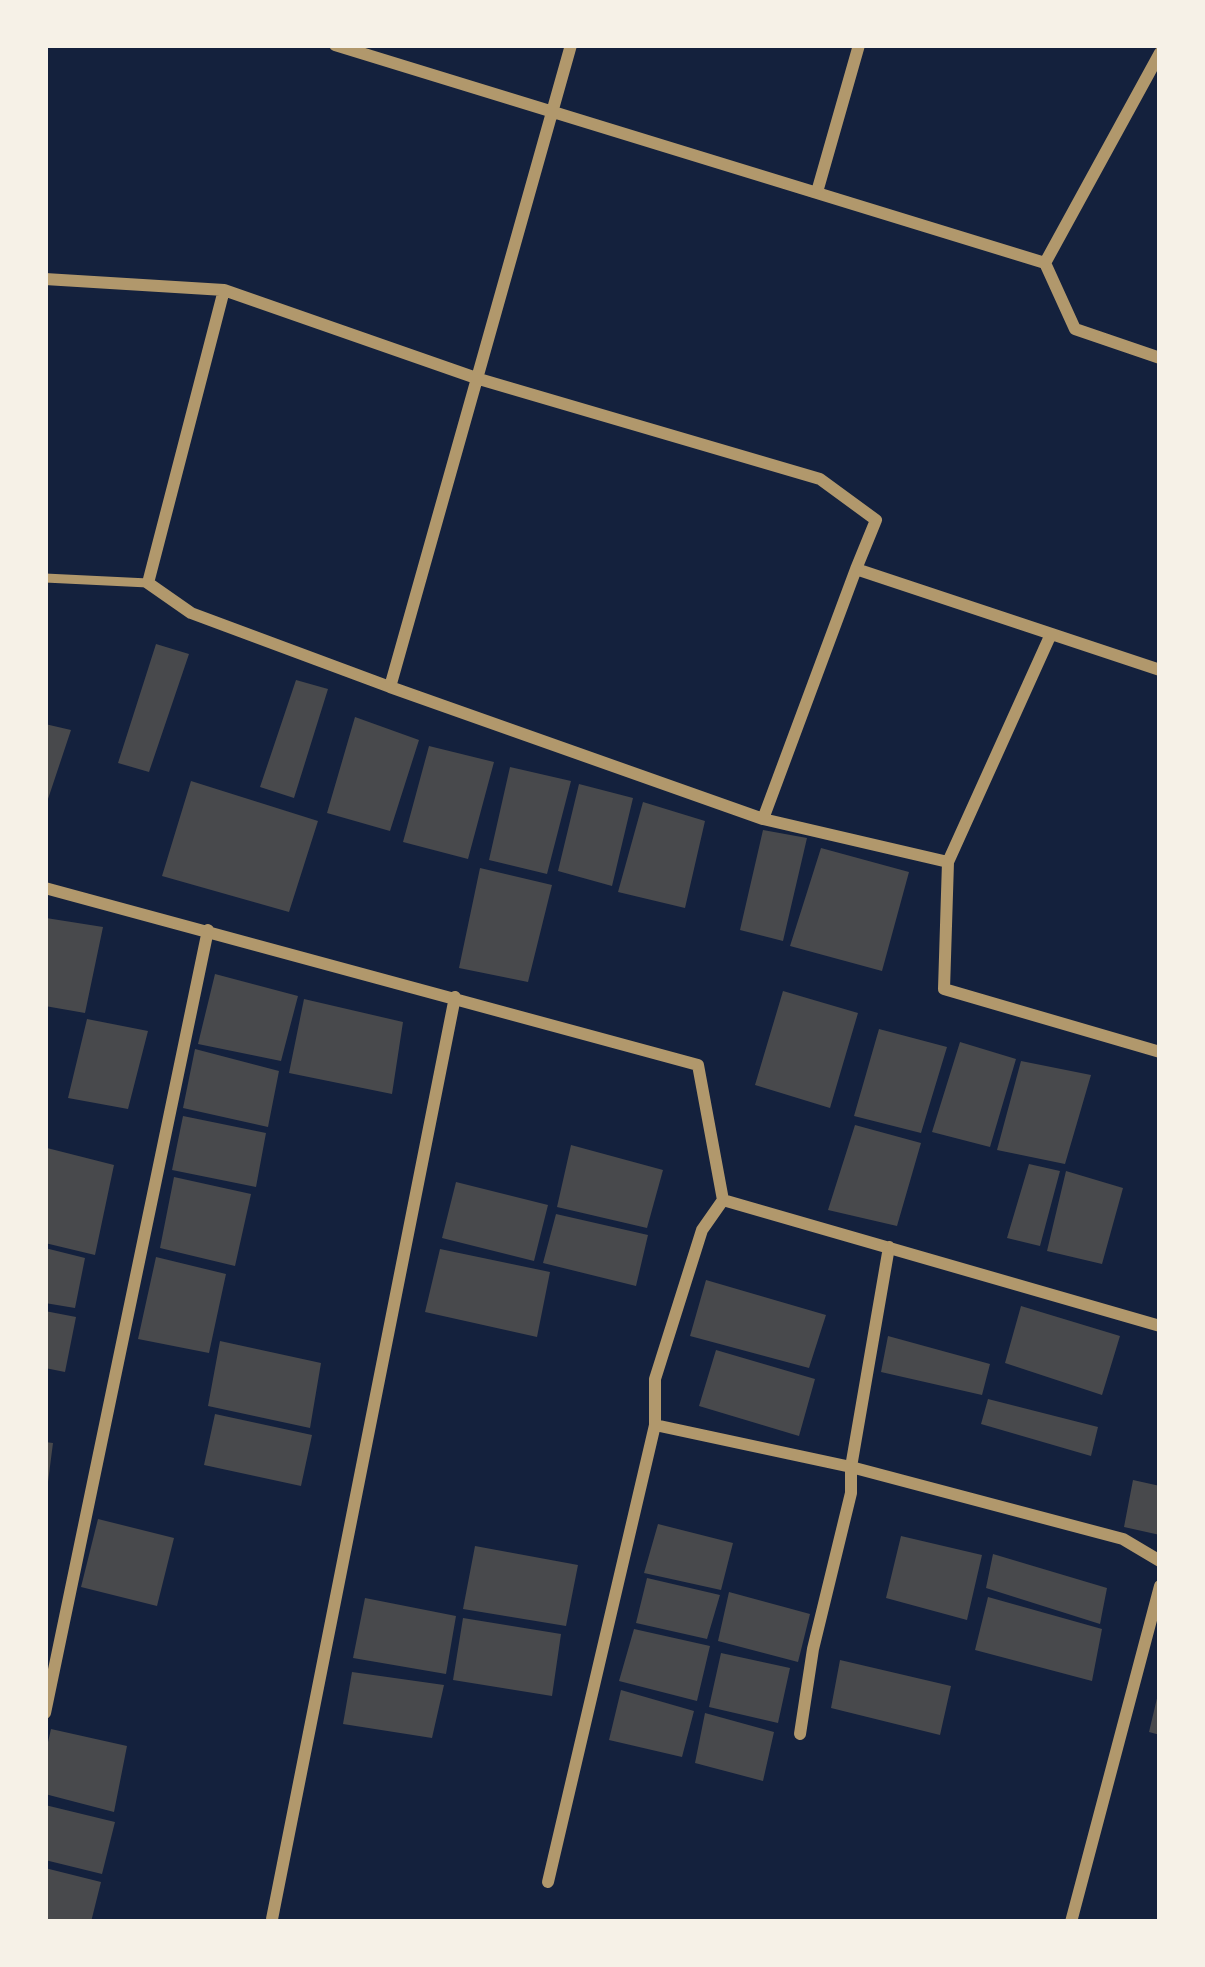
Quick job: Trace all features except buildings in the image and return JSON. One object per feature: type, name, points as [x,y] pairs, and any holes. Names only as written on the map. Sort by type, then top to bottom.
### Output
[{"type":"street","points":[[335,45],[1045,263],[1075,329],[1160,358]]},
{"type":"street","points":[[391,687],[572,45]]},
{"type":"street","points":[[818,192],[859,45]]},
{"type":"street","points":[[1045,263],[1160,53]]},
{"type":"street","points":[[45,279],[224,290],[478,379],[820,479],[876,520],[764,819]]},
{"type":"street","points":[[224,290],[148,583],[191,613],[764,819],[948,862]]},
{"type":"street","points":[[856,568],[1160,670]]},
{"type":"street","points":[[1051,634],[948,862],[944,989],[1160,1052]]},
{"type":"street","points":[[45,888],[698,1065],[723,1200],[701,1230],[655,1378],[655,1425],[548,1882]]},
{"type":"street","points":[[45,1713],[208,930]]},
{"type":"street","points":[[272,1919],[455,997]]},
{"type":"street","points":[[723,1200],[1160,1325]]},
{"type":"street","points":[[800,1734],[813,1649],[851,1493],[851,1467],[889,1247]]},
{"type":"street","points":[[655,1425],[851,1467],[1123,1539],[1160,1561]]},
{"type":"street","points":[[1072,1922],[1160,1586]]},
{"type":"lane","points":[[45,578],[148,583]]}]
